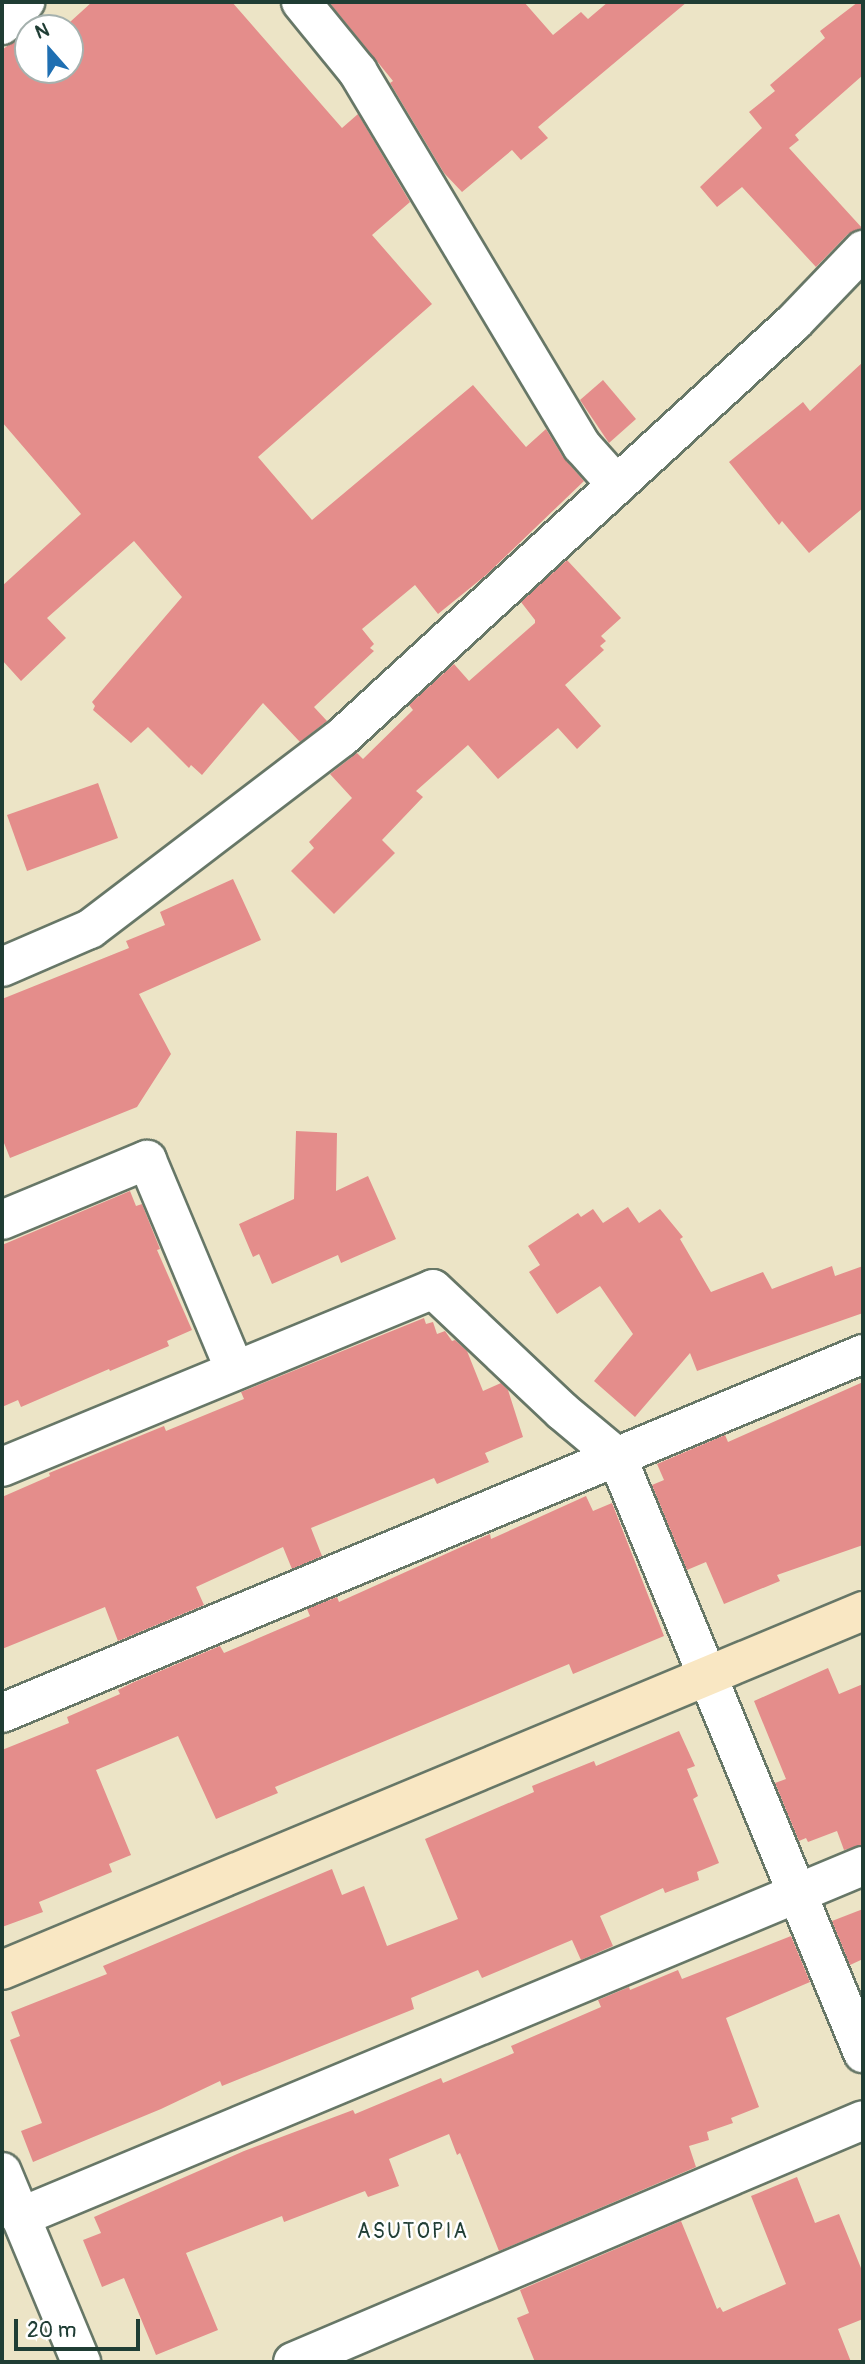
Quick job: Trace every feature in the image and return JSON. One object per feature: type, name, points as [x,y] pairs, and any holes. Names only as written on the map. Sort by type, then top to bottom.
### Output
[{"type":"street","points":[[2,25],[25,2]]},
{"type":"street","points":[[301,2],[358,72],[582,446],[617,485]]},
{"type":"street","points":[[2,967],[90,929],[341,738],[794,322],[863,250]]},
{"type":"street","points":[[2,1220],[147,1160],[235,1370]]},
{"type":"street","points":[[2,1467],[433,1289],[562,1411],[617,1457],[863,2053]]},
{"type":"street","points":[[2,1713],[863,1354]]},
{"type":"street","points":[[2,1970],[863,1611]]},
{"type":"street","points":[[20,2217],[863,1867]]},
{"type":"street","points":[[293,2362],[863,2120]]},
{"type":"street","points":[[2,2172],[81,2362]]},
{"type":"building","points":[[92,2],[232,2],[342,128],[358,114],[410,202],[372,235],[432,304],[258,457],[312,520],[473,385],[526,447],[546,429],[563,457],[584,481],[486,575],[438,614],[415,585],[362,629],[374,644],[370,648],[374,651],[314,707],[327,721],[300,742],[263,703],[202,775],[191,765],[189,768],[148,727],[131,743],[93,710],[95,706],[92,702],[182,597],[134,541],[47,618],[66,638],[21,681],[2,660],[2,586],[81,514],[2,422],[2,50],[14,41],[14,84],[84,84],[84,14],[79,14]]},
{"type":"building","points":[[329,2],[524,2],[553,35],[581,12],[588,19],[608,2],[687,2],[538,127],[548,138],[521,160],[512,150],[462,192],[444,173],[390,83],[393,81]]},
{"type":"building","points":[[858,2],[863,2],[863,75],[795,135],[799,140],[789,148],[863,229],[848,234],[816,267],[742,187],[717,207],[700,187],[762,128],[749,112],[775,91],[770,85],[825,38],[820,31]]},
{"type":"building","points":[[863,362],[863,508],[809,553],[782,521],[779,525],[729,462],[803,402],[810,411]]},
{"type":"building","points":[[603,380],[636,419],[609,443],[580,400]]},
{"type":"building","points":[[567,560],[621,618],[601,636],[606,641],[600,646],[604,650],[565,685],[601,726],[577,749],[558,728],[498,779],[468,745],[416,791],[423,797],[382,840],[395,853],[334,914],[291,871],[314,848],[309,842],[352,798],[330,774],[357,753],[363,759],[413,710],[409,705],[454,664],[469,681],[535,623],[521,602]]},
{"type":"building","points":[[98,783],[118,838],[27,871],[7,815]]},
{"type":"building","points":[[233,879],[261,940],[139,994],[171,1054],[137,1107],[10,1158],[2,1138],[2,999],[129,948],[126,941],[165,925],[160,912]]},
{"type":"building","points":[[296,1131],[337,1133],[336,1191],[368,1176],[396,1239],[341,1263],[338,1255],[272,1284],[259,1254],[253,1257],[239,1224],[294,1199]]},
{"type":"building","points":[[130,1191],[136,1206],[142,1204],[160,1249],[157,1250],[192,1330],[167,1341],[169,1346],[110,1371],[109,1369],[21,1407],[18,1400],[2,1407],[2,1245]]},
{"type":"building","points":[[628,1207],[639,1223],[660,1209],[683,1237],[680,1239],[711,1292],[763,1272],[772,1289],[832,1266],[835,1276],[863,1266],[863,1313],[697,1371],[690,1353],[635,1417],[594,1381],[633,1334],[600,1286],[557,1314],[529,1272],[540,1265],[528,1246],[578,1213],[581,1217],[593,1209],[603,1223]]},
{"type":"building","points":[[424,1318],[426,1324],[433,1322],[437,1334],[445,1331],[452,1341],[455,1340],[467,1351],[483,1391],[501,1383],[508,1390],[523,1437],[485,1453],[489,1462],[437,1484],[434,1478],[311,1528],[322,1556],[292,1569],[283,1547],[196,1587],[204,1605],[118,1641],[105,1607],[2,1649],[2,1497],[50,1476],[49,1473],[164,1426],[166,1431],[244,1399],[241,1392]]},
{"type":"building","points":[[863,1382],[863,1545],[777,1575],[780,1581],[724,1604],[706,1562],[687,1570],[652,1485],[664,1480],[657,1464],[725,1435],[728,1442]]},
{"type":"building","points":[[586,1496],[593,1511],[612,1503],[664,1636],[573,1674],[569,1664],[275,1787],[278,1793],[216,1819],[178,1736],[96,1770],[131,1855],[109,1864],[112,1872],[39,1902],[43,1912],[2,1927],[2,1750],[69,1723],[67,1717],[120,1694],[118,1690],[134,1682],[220,1646],[224,1653],[310,1616],[307,1609],[337,1597],[339,1602],[490,1534],[491,1539]]},
{"type":"building","points":[[828,1668],[839,1694],[863,1684],[863,1845],[844,1850],[837,1831],[808,1842],[806,1838],[799,1841],[775,1783],[786,1779],[754,1701]]},
{"type":"building","points":[[679,1731],[695,1766],[687,1769],[698,1796],[693,1799],[719,1863],[697,1872],[699,1880],[665,1893],[663,1888],[600,1916],[613,1946],[581,1960],[572,1940],[482,1978],[478,1970],[411,1998],[414,2009],[222,2086],[220,2081],[161,2109],[33,2162],[21,2131],[42,2123],[10,2040],[20,2036],[11,2012],[107,1974],[103,1966],[332,1869],[342,1895],[364,1886],[387,1946],[458,1919],[425,1839],[534,1792],[532,1786],[594,1761],[596,1766]]},
{"type":"building","points":[[863,1909],[863,1959],[850,1965],[832,1921]]},
{"type":"building","points":[[791,1936],[810,1982],[726,2018],[759,2107],[731,2118],[733,2123],[707,2132],[709,2140],[689,2146],[696,2167],[499,2251],[460,2153],[457,2155],[449,2134],[389,2159],[399,2186],[368,2197],[365,2191],[284,2222],[282,2216],[186,2253],[218,2330],[156,2355],[124,2278],[102,2287],[83,2240],[101,2233],[94,2217],[244,2151],[353,2110],[355,2114],[441,2078],[443,2083],[514,2053],[511,2046],[601,2007],[598,2000],[629,1987],[630,1990],[678,1970],[682,1979]]},
{"type":"building","points":[[797,2177],[815,2223],[839,2214],[863,2273],[863,2319],[838,2329],[851,2362],[535,2362],[517,2318],[529,2313],[520,2290],[681,2221],[717,2309],[720,2307],[723,2312],[786,2284],[751,2196]]},
{"type":"district","name":"ASUTOPIA","points":[[413,2232]]}]
